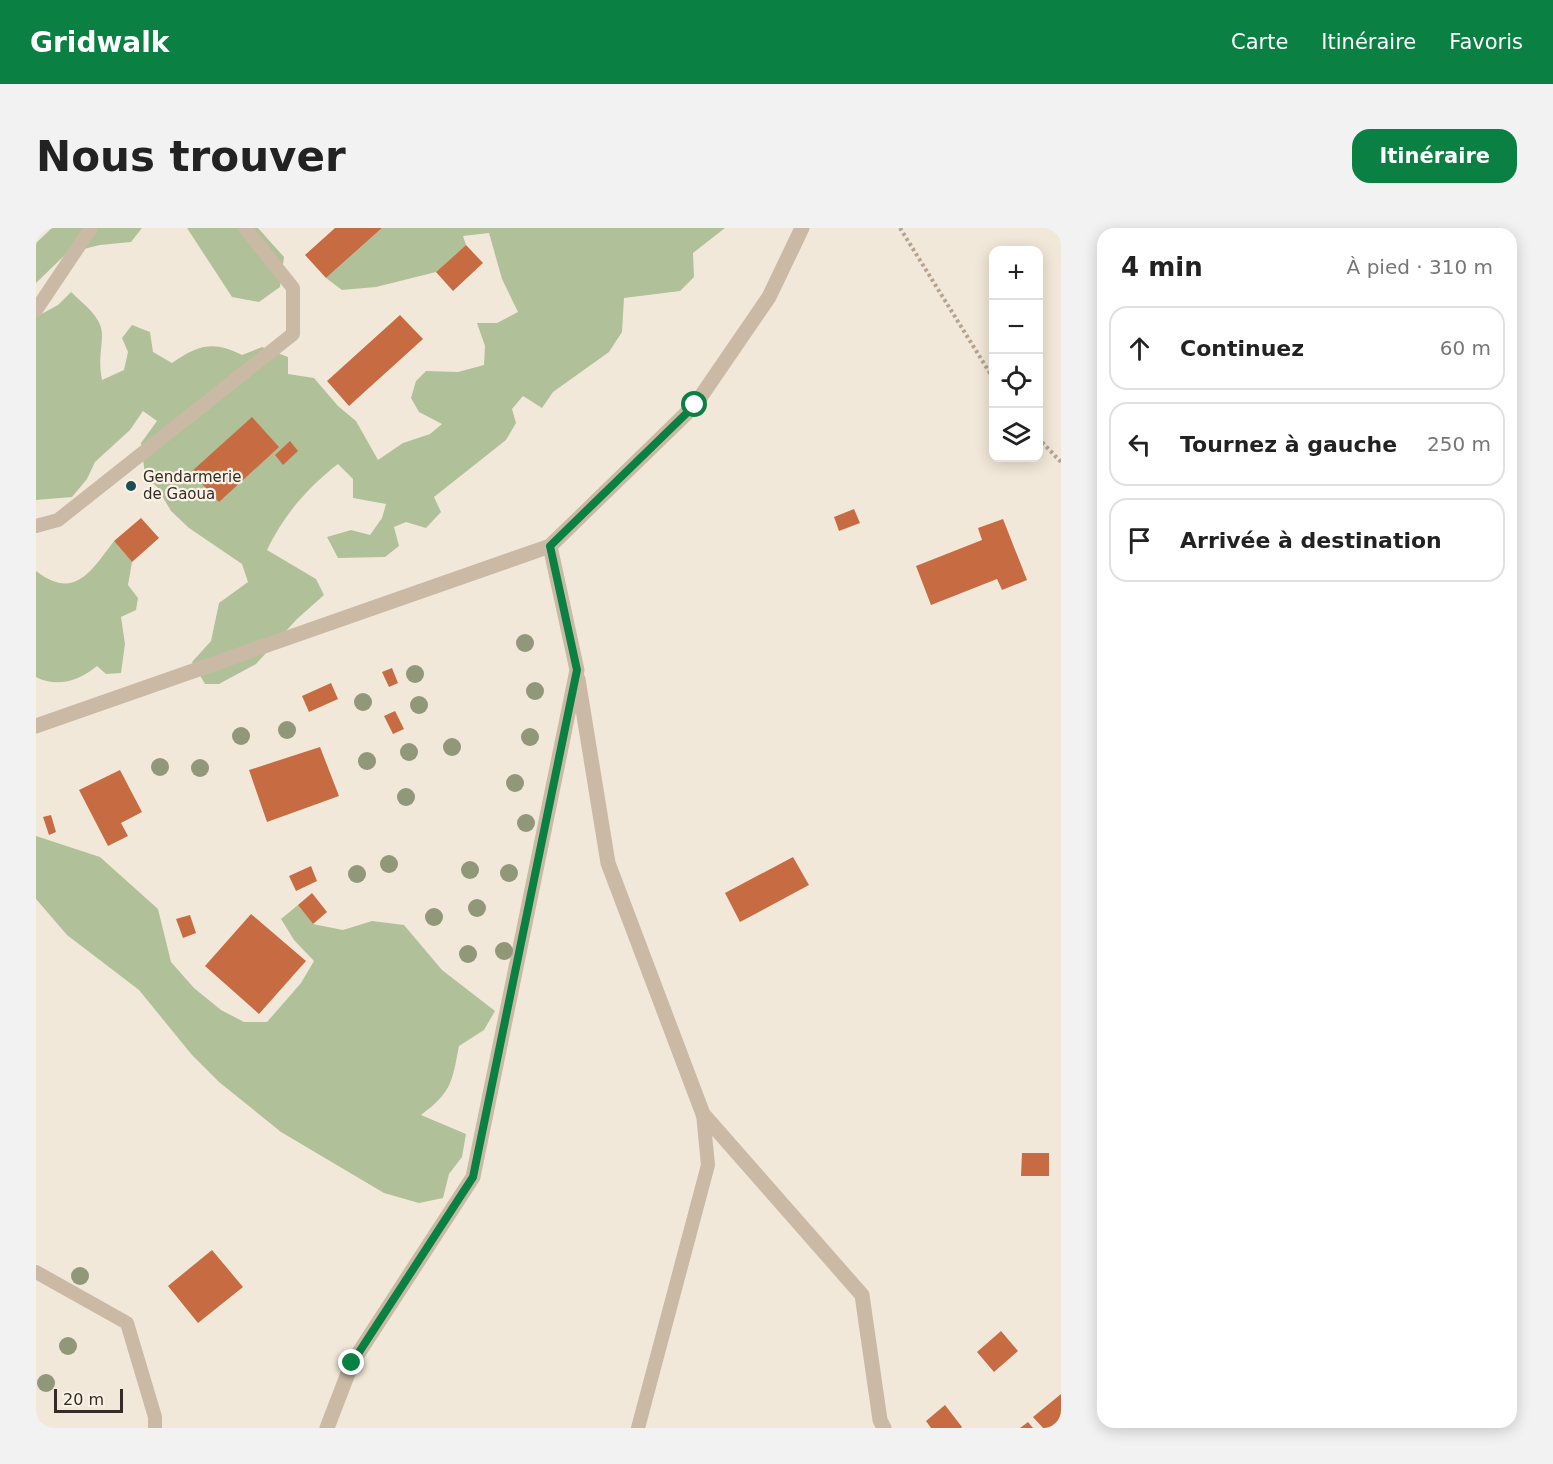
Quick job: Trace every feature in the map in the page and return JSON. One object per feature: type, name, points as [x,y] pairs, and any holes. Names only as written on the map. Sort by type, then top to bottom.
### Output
[{"type":"street","points":[[36,726],[550,546],[695,405],[769,297],[802,228]]},
{"type":"street","points":[[550,546],[577,670],[608,863],[703,1114],[862,1295],[880,1420],[884,1428]]},
{"type":"street","points":[[327,1428],[352,1363],[473,1177],[577,670]]},
{"type":"lane","points":[[36,310],[91,228]]},
{"type":"lane","points":[[36,526],[58,520],[293,334],[293,288],[245,228]]},
{"type":"lane","points":[[638,1428],[708,1165],[703,1114]]},
{"type":"lane","points":[[36,1272],[128,1323],[155,1417],[155,1428]]},
{"type":"path","points":[[900,228],[989,372]]},
{"type":"path","points":[[1043,443],[1061,462]]},
{"type":"green space","points":[[52,228],[142,228],[131,242],[100,245],[67,253],[36,283],[36,243]]},
{"type":"green space","points":[[187,228],[258,228],[284,257],[280,287],[259,302],[232,297]]},
{"type":"green space","points":[[382,228],[725,228],[693,253],[694,277],[680,291],[624,298],[622,332],[609,352],[553,392],[542,408],[523,396],[512,409],[516,423],[506,440],[434,497],[441,512],[426,528],[406,522],[394,527],[399,546],[385,557],[338,558],[327,537],[351,530],[370,535],[382,518],[386,504],[353,498],[353,479],[338,464],[327,473],[289,514],[267,550],[316,579],[324,595],[297,619],[256,664],[219,684],[205,684],[192,662],[211,641],[219,603],[248,582],[242,564],[189,528],[171,511],[157,487],[145,475],[141,443],[157,421],[143,411],[130,430],[95,462],[87,479],[72,497],[36,500],[36,317],[58,305],[71,292],[85,305],[95,315],[101,327],[102,380],[124,370],[128,352],[122,338],[132,325],[150,332],[153,352],[172,363],[190,352],[214,346],[223,347],[242,355],[262,347],[288,357],[288,374],[314,378],[338,406],[356,421],[378,460],[403,443],[430,434],[442,424],[419,412],[411,398],[416,381],[426,371],[458,372],[484,365],[485,346],[477,323],[497,323],[518,312],[502,279],[489,233],[463,236],[466,245],[436,272],[376,287],[342,290],[326,278]]},
{"type":"green space","points":[[114,541],[132,562],[128,585],[138,598],[136,610],[121,617],[125,644],[121,673],[106,674],[97,666],[83,676],[68,681],[52,682],[36,677],[36,571],[50,580],[72,583],[98,563]]},
{"type":"green space","points":[[36,836],[100,857],[158,909],[171,962],[194,988],[221,1010],[244,1022],[267,1022],[301,983],[314,961],[294,940],[281,919],[298,905],[313,924],[343,930],[372,921],[404,925],[442,970],[495,1011],[484,1030],[459,1046],[452,1078],[445,1093],[421,1115],[466,1134],[462,1157],[449,1174],[443,1198],[419,1203],[384,1193],[281,1132],[219,1082],[192,1055],[139,990],[67,935],[36,899]]},
{"type":"building","points":[[335,228],[382,228],[326,278],[305,255]]},
{"type":"building","points":[[466,245],[483,263],[453,291],[436,272]]},
{"type":"building","points":[[400,315],[423,339],[349,406],[327,381]]},
{"type":"building","points":[[252,417],[279,447],[219,502],[191,472]]},
{"type":"building","points":[[290,441],[298,451],[283,465],[275,455]]},
{"type":"building","points":[[854,509],[860,523],[839,531],[834,517]]},
{"type":"building","points":[[141,518],[159,538],[132,562],[114,541]]},
{"type":"building","points":[[1003,519],[1027,580],[1002,590],[997,579],[931,605],[916,566],[982,540],[978,528]]},
{"type":"building","points":[[392,668],[398,683],[389,687],[382,672]]},
{"type":"building","points":[[331,683],[338,699],[309,712],[302,696]]},
{"type":"building","points":[[395,711],[404,729],[393,734],[384,716]]},
{"type":"building","points":[[320,747],[339,796],[267,822],[249,770]]},
{"type":"building","points":[[120,770],[142,812],[121,823],[128,836],[108,846],[79,790]]},
{"type":"building","points":[[51,815],[56,832],[49,835],[43,817]]},
{"type":"building","points":[[793,857],[809,885],[740,922],[725,893]]},
{"type":"building","points":[[311,866],[317,881],[296,891],[289,876]]},
{"type":"building","points":[[312,893],[327,912],[313,924],[298,905]]},
{"type":"building","points":[[251,914],[306,961],[259,1014],[205,966]]},
{"type":"building","points":[[190,915],[196,933],[183,938],[176,919]]},
{"type":"building","points":[[1022,1153],[1049,1153],[1049,1176],[1021,1176]]},
{"type":"building","points":[[212,1250],[243,1287],[198,1323],[168,1286]]},
{"type":"building","points":[[1001,1331],[1018,1351],[994,1372],[977,1352]]},
{"type":"building","points":[[1061,1394],[1061,1428],[1043,1428],[1033,1417]]},
{"type":"building","points":[[945,1405],[961,1428],[931,1428],[926,1421]]},
{"type":"building","points":[[1028,1422],[1033,1428],[1020,1428]]},
{"type":"place","name":"Gendarmerie de Gaoua","points":[[131,486]]},
{"type":"route","points":[[352,1363],[473,1177],[577,670],[550,546],[695,405]]}]
